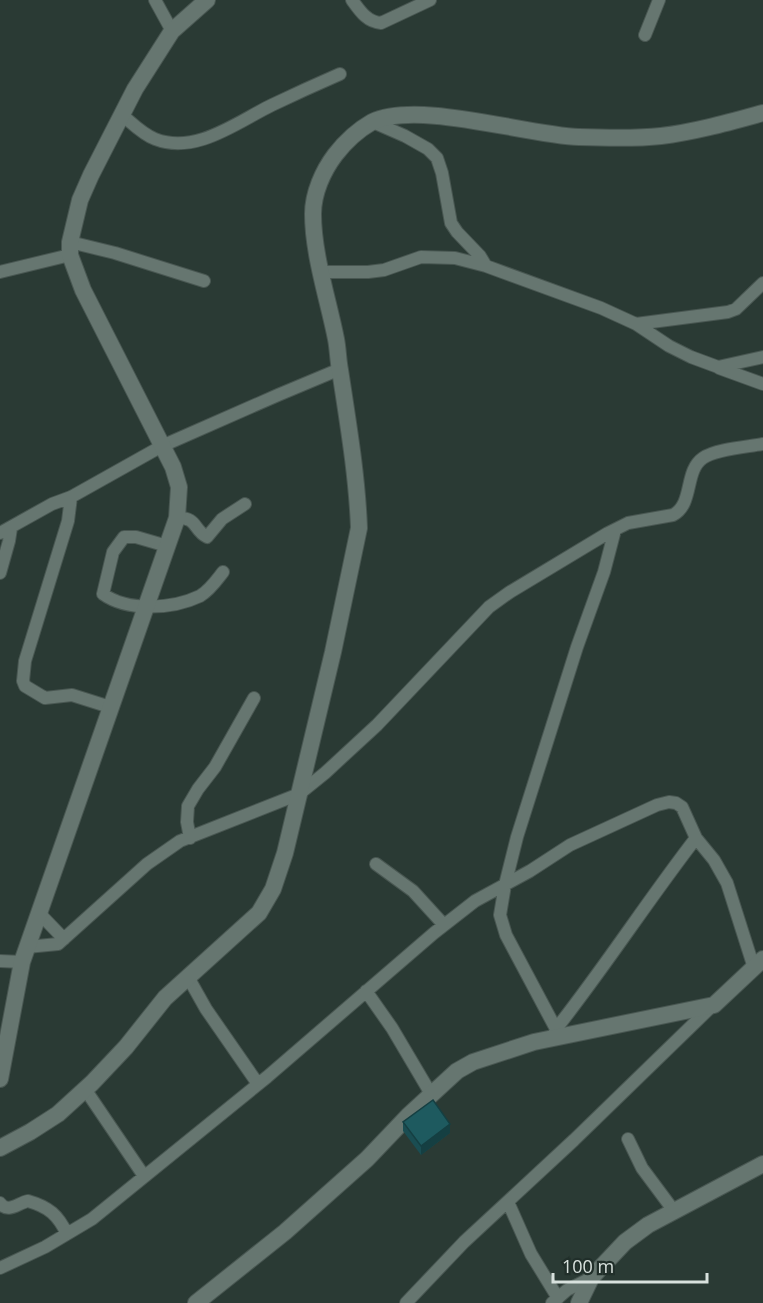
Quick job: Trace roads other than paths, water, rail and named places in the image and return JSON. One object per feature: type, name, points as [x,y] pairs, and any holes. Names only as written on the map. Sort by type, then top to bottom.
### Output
[{"type":"street","points":[[155,0],[172,31]]},
{"type":"street","points":[[0,1079],[25,955],[147,606],[179,506],[179,487],[173,466],[83,290],[70,248],[80,200],[122,114],[172,31],[207,0]]},
{"type":"street","points":[[352,0],[363,15],[374,22],[381,22],[430,0]]},
{"type":"street","points":[[645,35],[659,0]]},
{"type":"street","points":[[122,114],[141,131],[155,139],[174,143],[198,141],[226,130],[270,106],[340,74]]},
{"type":"street","points":[[0,1148],[58,1114],[85,1089],[126,1047],[165,998],[259,913],[273,889],[285,853],[359,528],[357,490],[337,342],[316,251],[313,211],[317,188],[329,163],[350,138],[373,122],[392,117],[419,115],[452,118],[548,134],[607,137],[661,136],[763,113]]},
{"type":"street","points":[[373,122],[405,136],[428,149],[437,158],[442,172],[451,223],[486,266]]},
{"type":"street","points":[[0,272],[70,248],[115,253],[204,281]]},
{"type":"street","points":[[322,272],[384,270],[421,257],[455,258],[486,266],[601,308],[636,324],[676,350],[763,384]]},
{"type":"street","points":[[636,324],[728,312],[736,309],[763,283]]},
{"type":"street","points":[[718,367],[763,357]]},
{"type":"street","points":[[0,573],[9,542],[5,531],[52,504],[71,498],[162,446],[340,369]]},
{"type":"street","points":[[0,962],[53,945],[64,939],[166,849],[299,794],[377,725],[489,607],[562,560],[628,523],[679,512],[700,459],[763,444]]},
{"type":"street","points":[[71,498],[68,521],[25,661],[23,681],[25,686],[45,698],[72,695],[110,707]]},
{"type":"street","points":[[177,518],[196,523],[202,535],[207,537],[222,519],[245,504]]},
{"type":"street","points":[[555,1034],[502,925],[500,915],[517,837],[577,647],[608,561],[615,530]]},
{"type":"street","points":[[167,546],[127,536],[120,541],[113,552],[103,594],[113,600],[147,606],[174,604],[198,596],[210,589],[223,572]]},
{"type":"street","points":[[190,838],[187,822],[188,806],[215,767],[254,698]]},
{"type":"street","points":[[0,1268],[92,1219],[258,1084],[475,901],[570,845],[669,802],[676,802],[682,807],[696,838],[714,860],[727,883],[758,964],[464,1242],[406,1303]]},
{"type":"street","points":[[555,1034],[658,887],[696,838]]},
{"type":"street","points":[[376,864],[413,891],[444,925]]},
{"type":"street","points":[[39,913],[64,939]]},
{"type":"street","points":[[188,977],[258,1084]]},
{"type":"street","points":[[366,991],[392,1028],[431,1094]]},
{"type":"street","points":[[196,1303],[285,1232],[367,1159],[457,1071],[473,1062],[555,1034],[714,1005]]},
{"type":"street","points":[[85,1089],[144,1176]]},
{"type":"street","points":[[628,1139],[642,1168],[674,1211]]},
{"type":"street","points":[[579,1303],[591,1278],[625,1242],[648,1225],[763,1164]]},
{"type":"street","points":[[0,1203],[9,1208],[28,1201],[46,1208],[60,1218],[67,1234]]},
{"type":"street","points":[[508,1202],[555,1301],[567,1290],[591,1278]]}]
